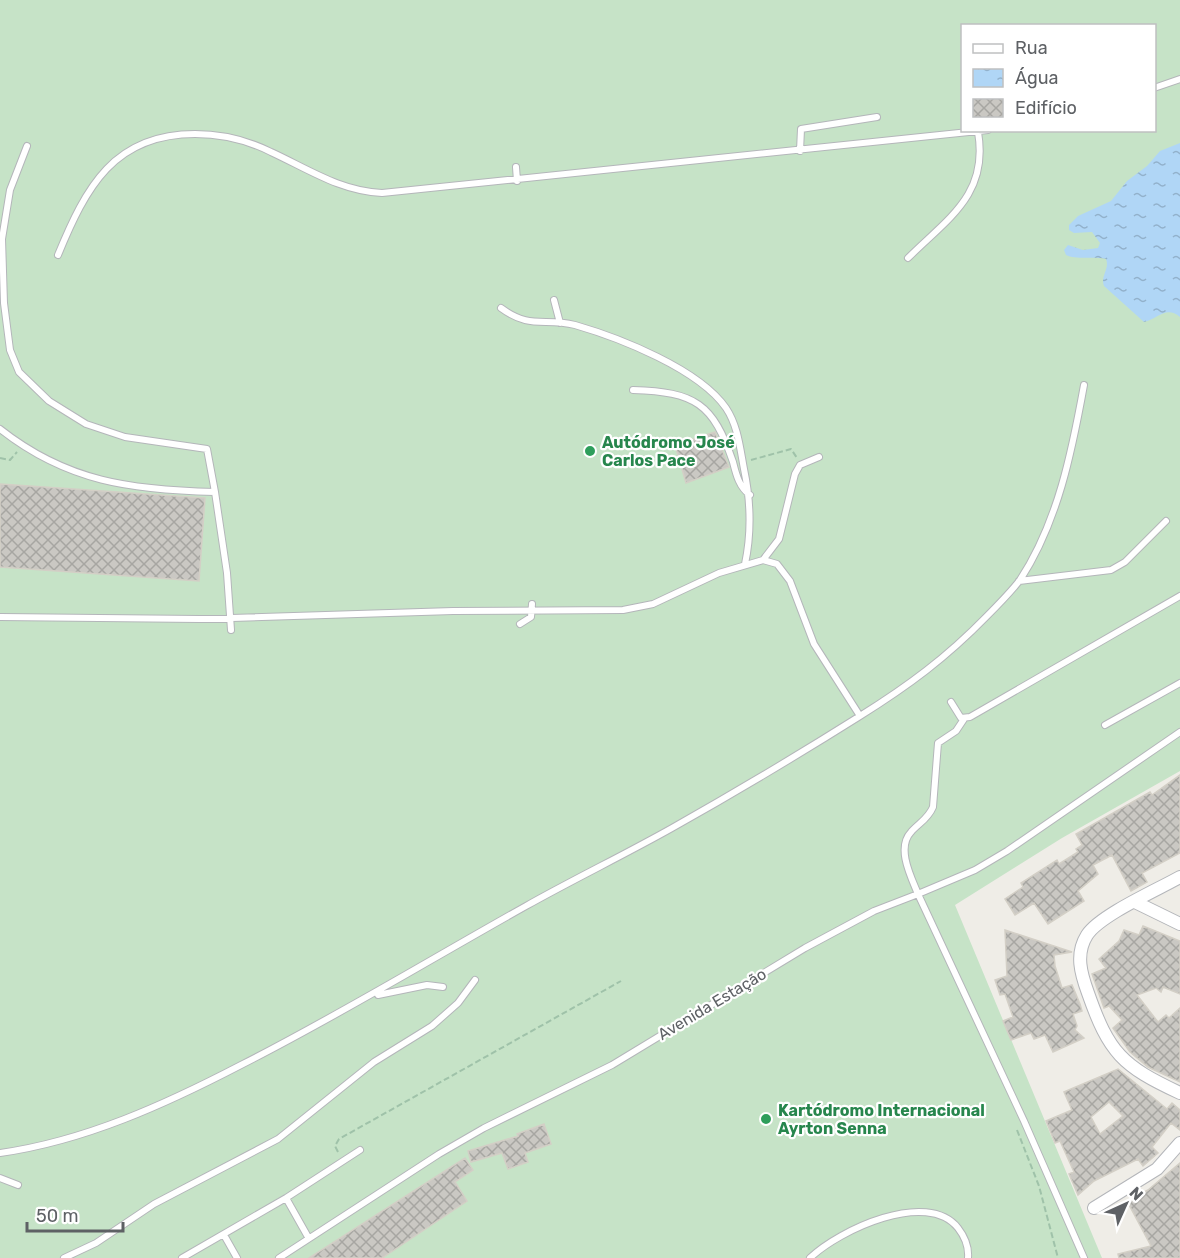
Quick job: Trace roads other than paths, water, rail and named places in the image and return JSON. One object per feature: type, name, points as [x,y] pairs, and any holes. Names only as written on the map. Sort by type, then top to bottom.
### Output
[{"type":"street","points":[[1180,877],[1102,921],[1088,934],[1079,959],[1082,976],[1102,1031],[1113,1048],[1144,1076],[1180,1093]]},
{"type":"street","points":[[1135,902],[1180,924]]},
{"type":"street","points":[[1094,1208],[1156,1169],[1180,1143]]},
{"type":"lane","points":[[1156,88],[1180,79]]},
{"type":"lane","points":[[800,151],[801,129],[877,117]]},
{"type":"lane","points":[[58,255],[80,208],[109,167],[137,144],[168,135],[202,134],[243,140],[330,182],[367,192],[402,192],[978,132],[980,152],[973,191],[908,258]]},
{"type":"lane","points":[[27,147],[10,190],[2,239],[4,303],[10,350],[19,372],[49,401],[86,424],[143,440],[207,449],[215,492],[231,630]]},
{"type":"lane","points":[[516,167],[517,181]]},
{"type":"lane","points":[[554,300],[560,323]]},
{"type":"lane","points":[[501,308],[523,321],[560,323],[612,338],[684,371],[703,384],[730,416],[743,463],[750,495],[751,529],[745,564]]},
{"type":"lane","points":[[0,1153],[25,1149],[108,1126],[221,1076],[371,997],[525,906],[767,774],[901,690],[952,652],[1019,581],[1042,538],[1066,472],[1084,385]]},
{"type":"lane","points":[[633,390],[684,397],[712,415],[722,430],[742,487],[750,495]]},
{"type":"lane","points":[[0,429],[56,464],[101,481],[145,489],[215,492]]},
{"type":"lane","points":[[763,560],[779,539],[791,482],[800,465],[819,457]]},
{"type":"lane","points":[[1019,581],[1111,570],[1125,562],[1166,521]]},
{"type":"lane","points":[[0,617],[230,618],[532,608],[642,608],[672,597],[719,573],[763,560],[777,564],[790,582],[814,644],[860,716]]},
{"type":"lane","points":[[1084,1258],[1024,1120],[909,874],[905,851],[906,839],[928,816],[933,807],[938,743],[956,731],[964,719],[1180,596]]},
{"type":"lane","points":[[520,624],[530,619],[532,608]]},
{"type":"lane","points":[[1105,725],[1180,683]]},
{"type":"lane","points":[[951,702],[964,719]]},
{"type":"lane","name":"Avenida Estação","points":[[279,1258],[438,1154],[612,1065],[805,948],[874,911],[975,870],[1007,851],[1180,732]]},
{"type":"lane","points":[[64,1258],[96,1243],[154,1204],[278,1139],[366,1068],[432,1026],[458,1003],[475,980]]},
{"type":"lane","points":[[371,997],[427,985],[443,987]]},
{"type":"lane","points":[[182,1258],[286,1198],[360,1150]]},
{"type":"lane","points":[[0,1178],[18,1185]]},
{"type":"lane","points":[[286,1198],[308,1237]]},
{"type":"lane","points":[[810,1258],[822,1247],[852,1229],[890,1217],[925,1211],[938,1213],[956,1226],[965,1237],[968,1258]]},
{"type":"lane","points":[[224,1235],[237,1258]]},
{"type":"water","points":[[1180,143],[1180,317],[1170,312],[1144,322],[1104,286],[1106,259],[1066,255],[1064,250],[1068,245],[1083,250],[1098,248],[1100,243],[1092,232],[1074,233],[1069,230],[1069,225],[1078,216],[1111,201],[1127,181],[1147,166],[1160,151]]},
{"type":"place","name":"Autódromo José Carlos Pace","points":[[590,451]]},
{"type":"place","name":"Kartódromo Internacional Ayrton Senna","points":[[766,1119]]}]
